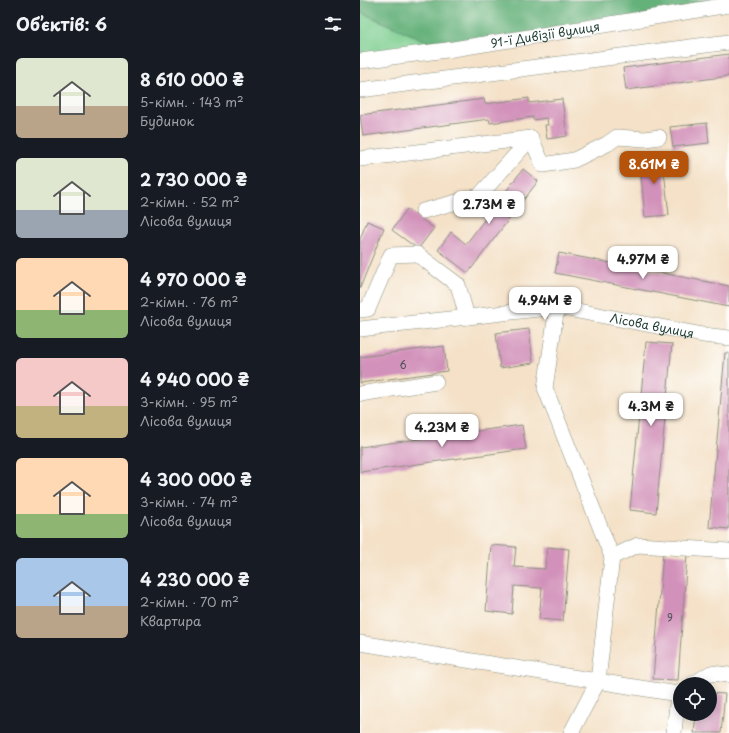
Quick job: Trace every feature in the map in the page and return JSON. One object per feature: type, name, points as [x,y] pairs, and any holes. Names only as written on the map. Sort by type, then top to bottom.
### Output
[{"type":"street","name":"91-ї Дивізії вулиця","points":[[360,61],[447,50],[729,5]]},
{"type":"street","points":[[360,90],[729,42]]},
{"type":"street","points":[[531,138],[543,165],[574,160],[607,144],[617,137],[645,139],[659,137]]},
{"type":"street","points":[[360,159],[531,138]]},
{"type":"street","points":[[423,211],[479,196],[531,138]]},
{"type":"street","points":[[360,310],[368,309],[391,255],[417,254],[458,285],[467,317]]},
{"type":"street","points":[[557,307],[545,388],[612,556],[598,681],[571,733]]},
{"type":"street","name":"Лісова вулиця","points":[[360,329],[557,307],[703,335],[729,338]]},
{"type":"street","points":[[360,394],[436,382]]},
{"type":"street","points":[[612,556],[638,545],[729,551]]},
{"type":"street","points":[[360,643],[673,692]]},
{"type":"street","points":[[704,677],[710,673],[729,675]]},
{"type":"street","points":[[674,733],[676,721]]},
{"type":"green space","points":[[360,0],[729,0],[447,50],[360,12]]},
{"type":"green space","points":[[360,12],[447,50],[360,61]]},
{"type":"building","points":[[729,54],[729,76],[626,90],[623,68]]},
{"type":"building","points":[[529,98],[529,103],[562,99],[567,136],[547,139],[545,125],[548,125],[547,118],[533,120],[533,117],[490,123],[489,119],[363,136],[360,115],[484,99],[485,104]]},
{"type":"building","points":[[707,123],[709,143],[673,147],[670,127]]},
{"type":"building","points":[[662,153],[669,215],[645,217],[639,155]]},
{"type":"building","points":[[523,169],[538,181],[468,273],[438,250],[451,232],[466,244]]},
{"type":"building","points":[[407,209],[434,228],[418,249],[392,230]]},
{"type":"building","points":[[367,221],[384,228],[360,288],[360,239]]},
{"type":"building","points":[[559,253],[729,286],[729,307],[555,273]]},
{"type":"building","points":[[529,329],[533,363],[500,368],[496,333]]},
{"type":"building","points":[[646,342],[672,344],[656,513],[630,510]]},
{"type":"building","points":[[444,346],[447,371],[360,383],[360,357]]},
{"type":"building","points":[[725,353],[729,353],[729,529],[709,527]]},
{"type":"building","points":[[522,425],[526,449],[360,472],[360,447]]},
{"type":"building","points":[[491,545],[516,547],[514,567],[545,569],[547,547],[569,549],[563,621],[539,619],[542,588],[514,586],[512,614],[486,611]]},
{"type":"building","points":[[663,553],[687,555],[678,677],[673,677],[673,680],[653,679]]},
{"type":"building","points":[[717,693],[725,694],[721,733],[694,733],[695,721],[717,721]]}]
